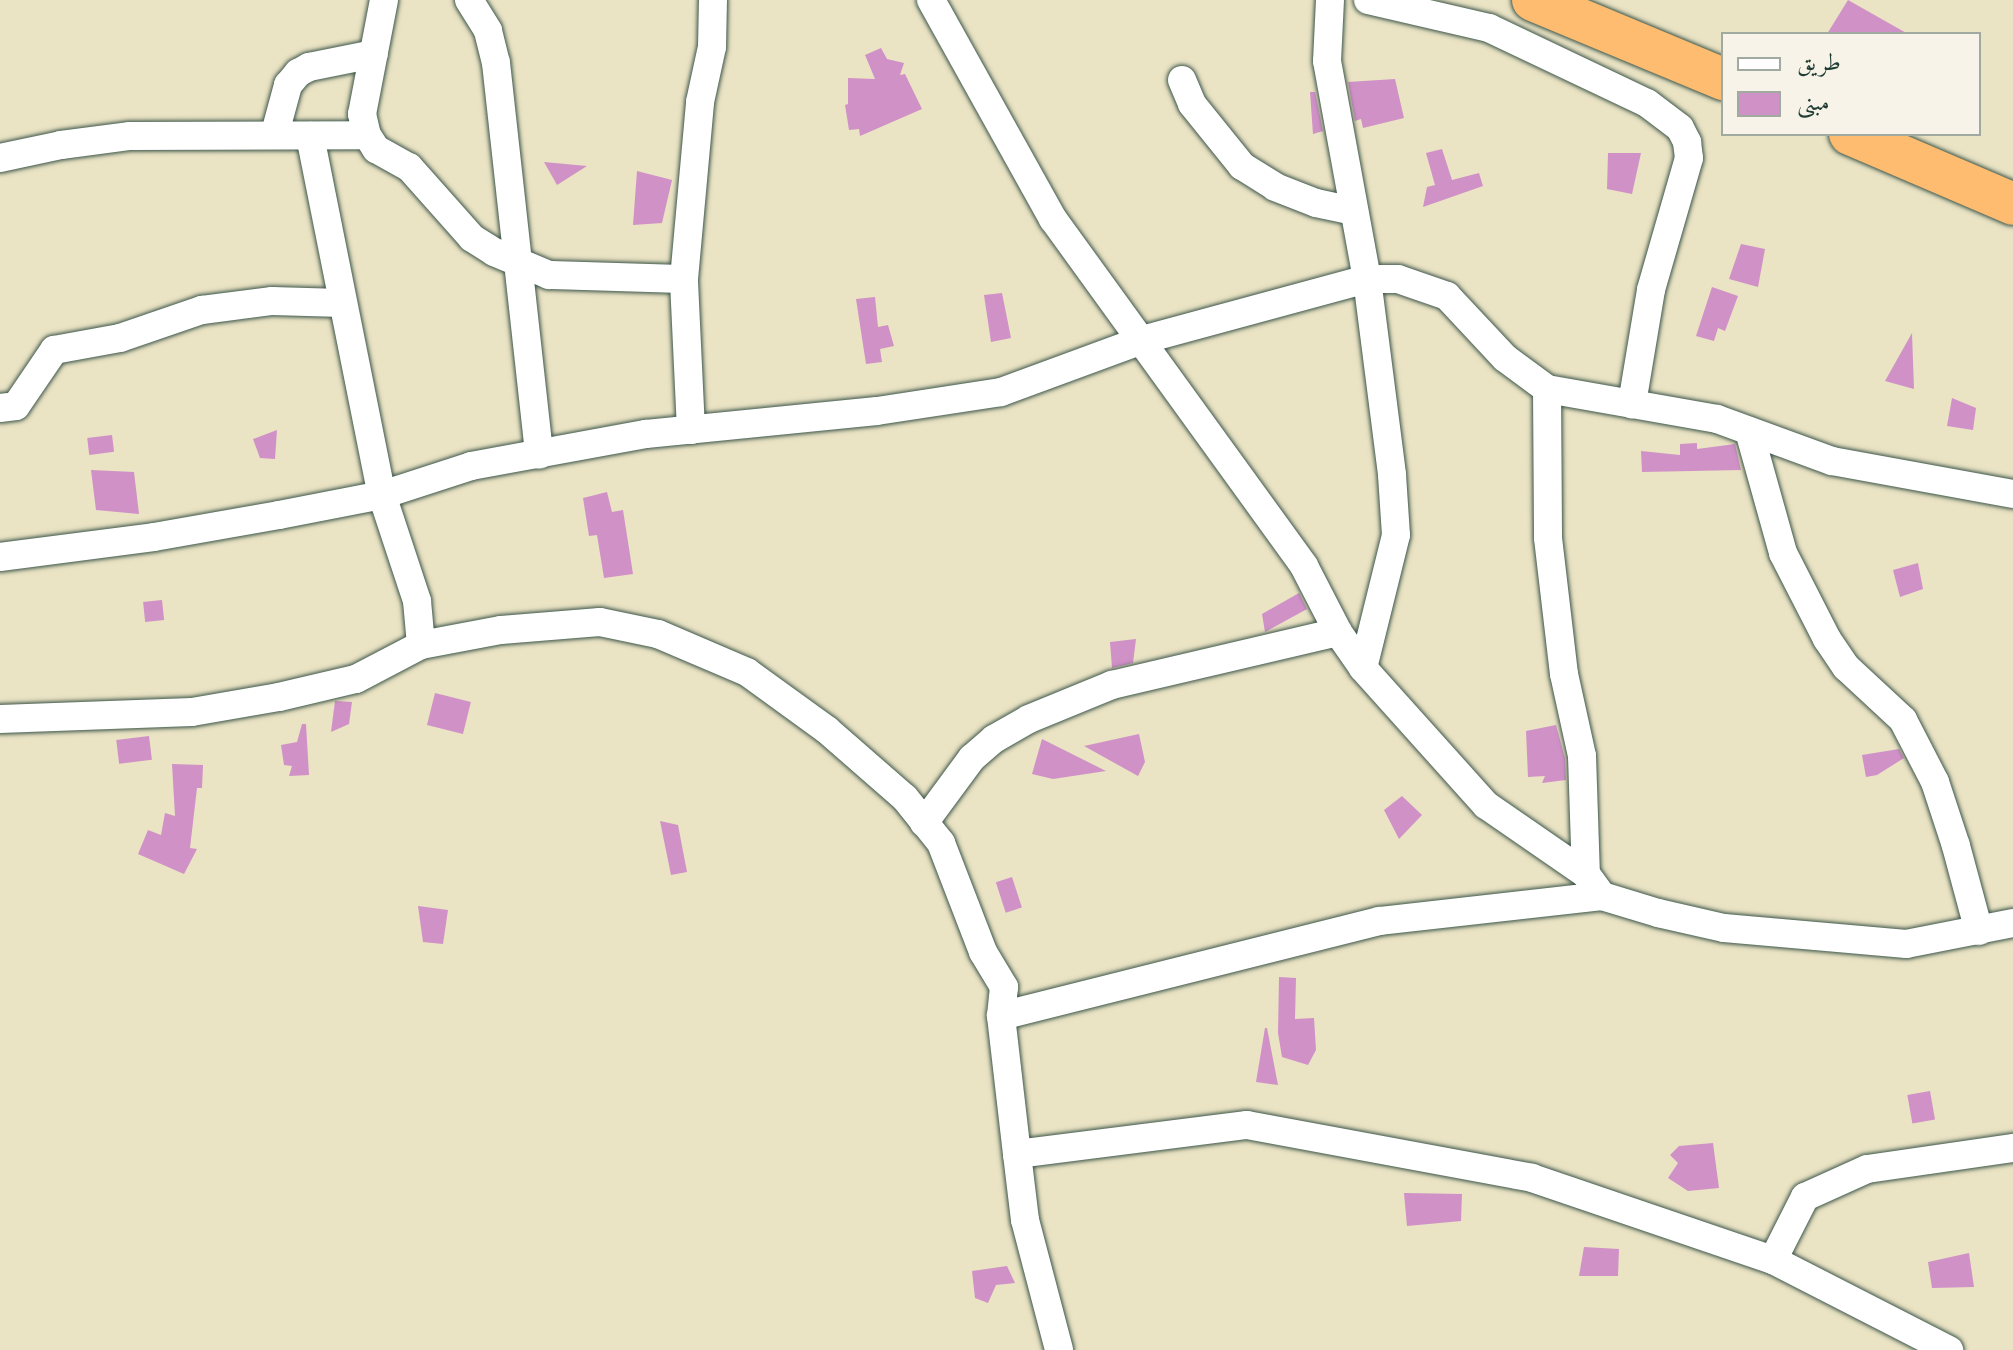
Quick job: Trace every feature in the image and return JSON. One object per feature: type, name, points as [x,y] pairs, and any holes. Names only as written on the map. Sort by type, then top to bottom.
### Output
[{"type":"highway","points":[[1533,0],[1721,78]]},
{"type":"highway","points":[[1855,136],[2013,204]]},
{"type":"street","points":[[384,0],[362,114],[367,135],[376,149],[409,167],[472,238],[519,264],[549,275],[684,279]]},
{"type":"street","points":[[469,0],[488,31],[496,63],[539,455]]},
{"type":"street","points":[[691,430],[684,279],[700,102],[712,47],[713,0]]},
{"type":"street","points":[[931,0],[1053,219],[1304,566],[1338,632],[1363,668],[1486,805],[1594,885],[1724,928],[1906,944],[2013,923]]},
{"type":"street","points":[[1330,0],[1327,61],[1367,279],[1392,475],[1396,535],[1363,668]]},
{"type":"street","points":[[1368,0],[1489,28],[1647,103],[1680,128],[1689,158],[1651,290],[1632,404]]},
{"type":"street","points":[[275,133],[288,85],[298,73],[309,67],[374,54]]},
{"type":"street","points":[[1182,80],[1192,104],[1242,166],[1275,187],[1316,203],[1354,211]]},
{"type":"street","points":[[0,158],[61,145],[130,136],[367,135]]},
{"type":"street","points":[[310,136],[382,495],[417,601],[421,645]]},
{"type":"street","points":[[0,557],[154,537],[382,495],[471,466],[646,434],[877,411],[1001,392],[1142,340],[1367,279],[1398,279],[1447,296],[1505,358],[1547,389],[1717,419],[1832,461],[2013,494]]},
{"type":"street","points":[[0,408],[16,406],[54,350],[120,338],[202,310],[272,301],[342,303]]},
{"type":"street","points":[[1547,389],[1548,538],[1564,674],[1582,756],[1594,885]]},
{"type":"street","points":[[1749,431],[1783,553],[1827,639],[1846,667],[1903,720],[1935,782],[1979,931]]},
{"type":"street","points":[[0,718],[192,712],[265,700],[356,679],[421,645],[501,630],[600,622],[658,634],[758,680],[827,730],[905,798],[941,843],[983,952],[1004,987],[1001,1016],[1025,1220],[1059,1350]]},
{"type":"street","points":[[924,823],[972,758],[994,739],[1029,719],[1112,685],[1338,632]]},
{"type":"street","points":[[1001,1016],[1379,921],[1594,885]]},
{"type":"street","points":[[1017,1154],[1247,1125],[1532,1178],[1773,1260],[1949,1350]]},
{"type":"street","points":[[1773,1260],[1805,1197],[1867,1169],[2013,1148]]},
{"type":"building","points":[[1848,0],[1904,32],[1828,32]]},
{"type":"building","points":[[881,48],[887,59],[904,63],[900,75],[905,74],[922,109],[860,136],[859,129],[849,130],[845,105],[848,104],[848,78],[875,79],[865,55]]},
{"type":"building","points":[[1395,79],[1404,118],[1363,128],[1361,119],[1355,121],[1348,82]]},
{"type":"building","points":[[1310,92],[1315,92],[1323,131],[1313,134]]},
{"type":"building","points":[[1442,149],[1452,180],[1479,173],[1483,186],[1423,207],[1427,187],[1435,185],[1426,153]]},
{"type":"building","points":[[1608,153],[1641,153],[1632,194],[1607,189]]},
{"type":"building","points":[[544,162],[587,166],[557,185]]},
{"type":"building","points":[[637,171],[672,180],[662,223],[633,225]]},
{"type":"building","points":[[1741,244],[1765,249],[1758,287],[1729,279]]},
{"type":"building","points":[[1712,287],[1738,296],[1725,331],[1718,328],[1714,341],[1696,336]]},
{"type":"building","points":[[1002,293],[1011,338],[991,342],[984,295]]},
{"type":"building","points":[[875,297],[878,327],[888,325],[894,346],[880,349],[882,362],[866,364],[856,299]]},
{"type":"building","points":[[1912,333],[1914,389],[1885,381]]},
{"type":"building","points":[[1952,398],[1976,408],[1973,430],[1947,426]]},
{"type":"building","points":[[277,430],[275,459],[260,458],[253,439]]},
{"type":"building","points":[[112,435],[114,452],[89,455],[87,438]]},
{"type":"building","points":[[1697,443],[1697,449],[1735,444],[1741,470],[1642,472],[1641,451],[1680,455],[1680,444]]},
{"type":"building","points":[[91,470],[134,472],[139,514],[96,510]]},
{"type":"building","points":[[607,492],[612,512],[623,510],[633,574],[604,578],[597,535],[589,536],[583,498]]},
{"type":"building","points":[[1918,563],[1923,589],[1900,597],[1893,570]]},
{"type":"building","points":[[1299,593],[1307,609],[1265,632],[1262,614]]},
{"type":"building","points":[[162,600],[164,620],[145,622],[143,602]]},
{"type":"building","points":[[1136,639],[1133,663],[1112,668],[1110,642]]},
{"type":"building","points":[[435,693],[471,702],[463,734],[427,725]]},
{"type":"building","points":[[335,701],[352,702],[349,724],[331,732]]},
{"type":"building","points":[[302,724],[306,724],[309,775],[289,776],[292,766],[284,765],[281,745],[297,742]]},
{"type":"building","points":[[1556,725],[1565,758],[1566,780],[1542,783],[1545,776],[1528,777],[1526,731]]},
{"type":"building","points":[[1139,734],[1145,762],[1138,776],[1084,746]]},
{"type":"building","points":[[149,736],[152,760],[119,764],[116,740]]},
{"type":"building","points":[[1042,739],[1106,771],[1053,779],[1032,774]]},
{"type":"building","points":[[1899,749],[1904,758],[1877,775],[1866,777],[1862,755]]},
{"type":"building","points":[[172,764],[203,765],[202,788],[197,788],[190,848],[197,849],[184,874],[138,854],[148,830],[161,835],[165,813],[175,816]]},
{"type":"building","points":[[1402,796],[1422,815],[1399,839],[1384,810]]},
{"type":"building","points":[[660,821],[678,825],[687,872],[671,875]]},
{"type":"building","points":[[1012,877],[1022,907],[1006,913],[996,882]]},
{"type":"building","points":[[418,906],[448,910],[443,944],[423,942]]},
{"type":"building","points":[[1279,977],[1296,978],[1295,1019],[1314,1018],[1316,1050],[1308,1065],[1282,1057],[1278,1033]]},
{"type":"building","points":[[1267,1028],[1278,1085],[1256,1082]]},
{"type":"building","points":[[1930,1091],[1935,1120],[1912,1124],[1907,1095]]},
{"type":"building","points":[[1713,1143],[1719,1188],[1688,1191],[1668,1178],[1678,1163],[1670,1155],[1679,1146]]},
{"type":"building","points":[[1404,1193],[1462,1194],[1461,1221],[1407,1226]]},
{"type":"building","points":[[1584,1247],[1619,1249],[1618,1276],[1579,1276]]},
{"type":"building","points":[[1969,1253],[1974,1287],[1932,1288],[1928,1262]]},
{"type":"building","points":[[1007,1266],[1015,1283],[996,1285],[988,1303],[975,1298],[972,1271]]}]
